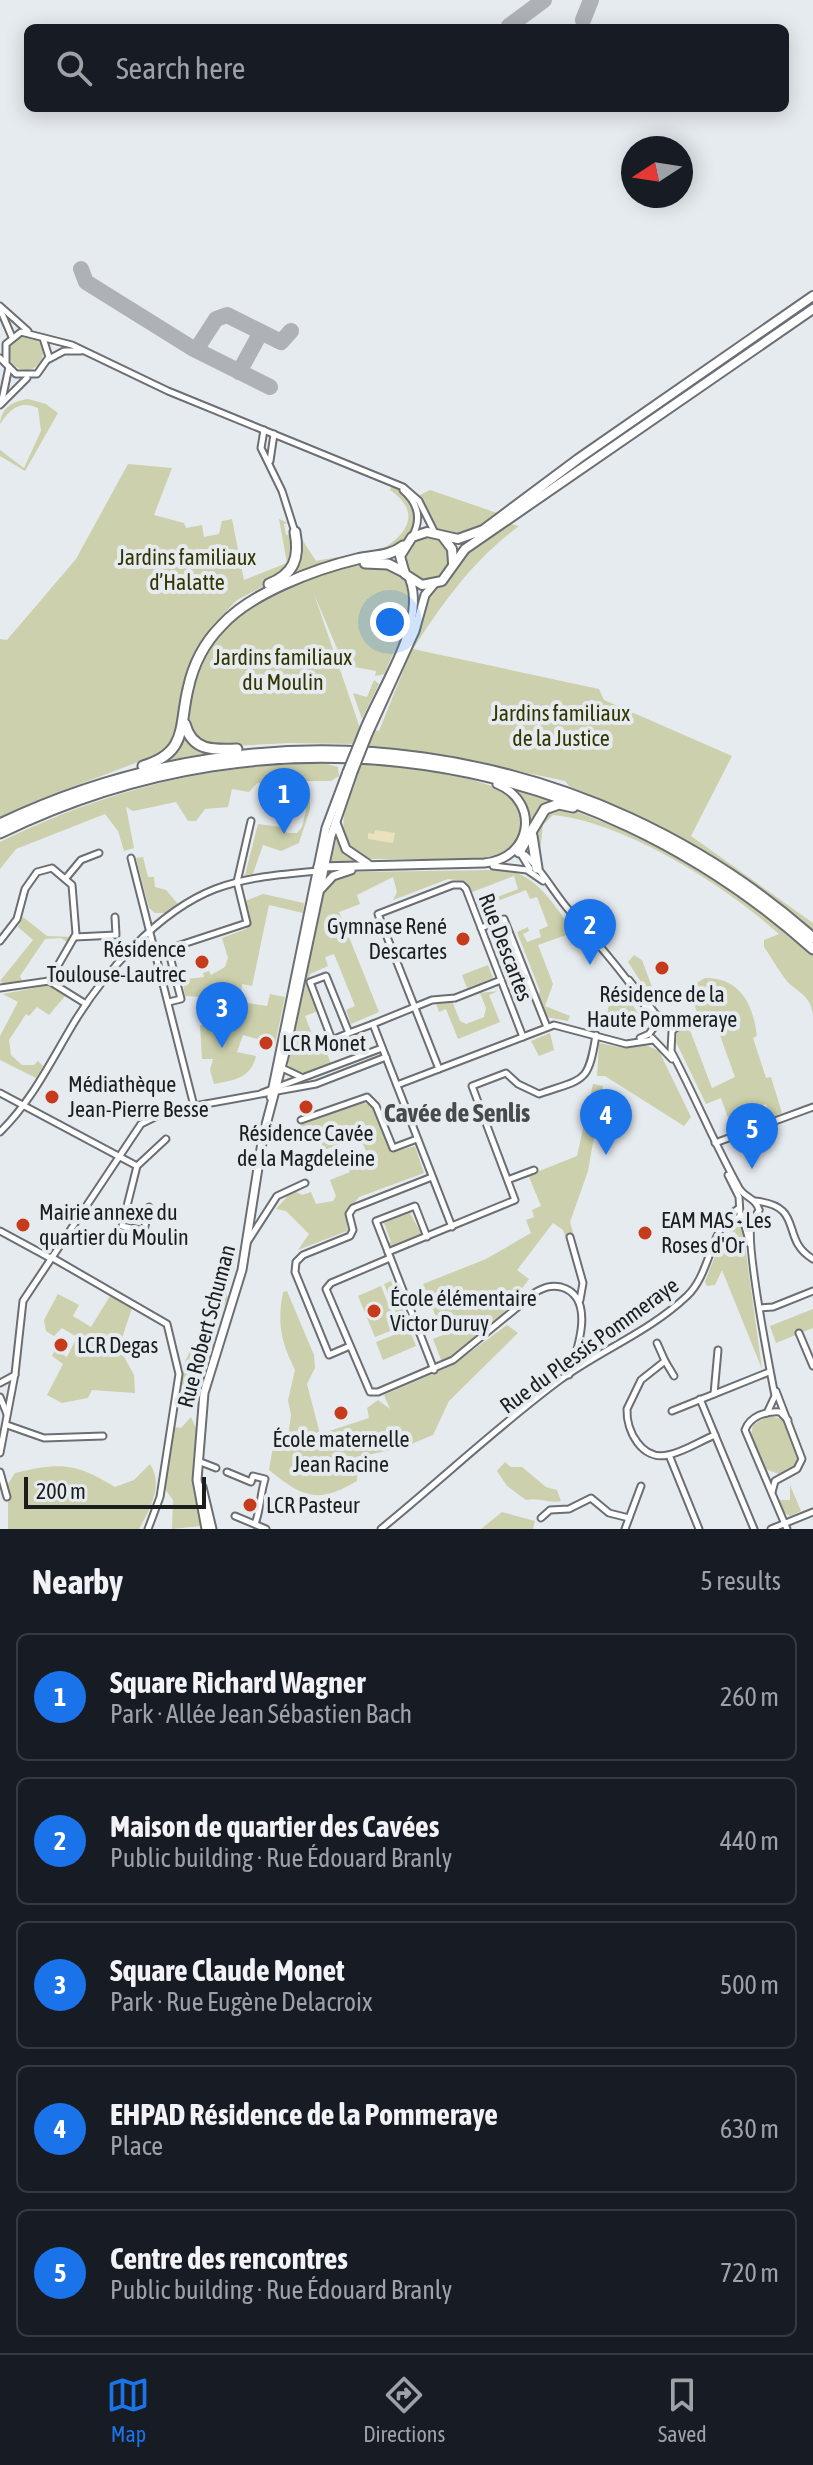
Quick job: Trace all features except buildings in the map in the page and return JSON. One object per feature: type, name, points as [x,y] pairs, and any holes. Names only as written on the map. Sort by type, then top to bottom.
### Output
[{"type":"highway","points":[[0,824],[102,778],[162,758],[178,740],[195,667],[247,596],[290,572],[297,556],[295,532]]},
{"type":"highway","points":[[225,622],[263,594],[356,559],[389,554],[403,546]]},
{"type":"highway","points":[[334,568],[378,563],[407,576]]},
{"type":"highway","points":[[184,715],[190,736],[206,748],[370,750],[433,757],[560,788],[628,816],[701,855],[760,894],[813,938]]},
{"type":"highway","points":[[61,798],[171,765],[300,749]]},
{"type":"highway","points":[[0,833],[96,793],[214,765],[325,756],[438,765],[544,791],[629,825],[727,881],[813,949]]},
{"type":"highway","points":[[517,850],[542,811],[559,804],[629,825]]},
{"type":"highway","points":[[532,829],[535,870]]},
{"type":"main road","points":[[274,1090],[328,824],[412,623],[415,599],[400,560],[403,546],[423,532],[462,538],[490,525],[578,459],[813,296]]},
{"type":"main road","points":[[365,734],[415,631],[425,595],[434,584],[447,577],[465,549],[813,309]]},
{"type":"main road","points":[[439,535],[452,551],[453,564]]},
{"type":"main road","points":[[407,576],[424,585],[434,584]]},
{"type":"main road","points":[[320,869],[493,866],[507,862],[517,850],[527,818],[522,803],[513,792],[438,765]]},
{"type":"main road","points":[[274,1090],[282,1068],[318,895],[320,869],[350,772]]},
{"type":"main road","points":[[336,816],[338,835],[346,849],[361,862],[375,865]]},
{"type":"main road","points":[[320,869],[492,862],[517,850]]},
{"type":"main road","points":[[318,895],[330,879],[351,870]]},
{"type":"main road","name":"Rue Robert Schuman","points":[[206,1529],[198,1491],[205,1387],[248,1241],[274,1090]]},
{"type":"main road","name":"Rue Robert Schuman","points":[[198,1461],[212,1529]]},
{"type":"street","points":[[0,308],[42,338],[72,345],[392,483],[414,495],[439,535]]},
{"type":"street","points":[[0,308],[10,339],[0,405]]},
{"type":"street","points":[[0,345],[29,331]]},
{"type":"street","points":[[0,405],[19,382],[43,369],[49,349],[42,338]]},
{"type":"street","points":[[48,360],[68,350],[85,353]]},
{"type":"street","points":[[0,358],[19,375],[32,376]]},
{"type":"street","points":[[264,430],[261,448],[273,470]]},
{"type":"street","points":[[274,434],[269,455],[295,532]]},
{"type":"street","points":[[392,483],[416,506],[418,522],[412,537]]},
{"type":"street","points":[[169,1002],[181,999],[168,949],[247,923],[237,882],[251,821]]},
{"type":"street","points":[[517,850],[665,1023],[679,1069],[723,1160],[753,1253]]},
{"type":"street","points":[[66,878],[81,860],[99,853]]},
{"type":"street","points":[[131,858],[194,1106]]},
{"type":"street","points":[[493,866],[535,870]]},
{"type":"street","points":[[0,941],[17,919],[25,889],[37,872],[52,868],[66,878],[72,887],[75,937],[49,981]]},
{"type":"street","points":[[0,1132],[24,1105],[86,1004],[121,960],[152,932],[198,897],[237,882],[320,869]]},
{"type":"street","name":"Rue Descartes","points":[[439,1069],[378,914],[459,884],[466,889],[523,1037]]},
{"type":"street","points":[[75,937],[116,935],[115,917]]},
{"type":"street","points":[[481,928],[504,919],[547,1027]]},
{"type":"street","points":[[619,971],[653,1026],[651,1033],[656,1042],[679,1069]]},
{"type":"street","points":[[349,1033],[326,976],[310,982],[332,1040],[435,999],[455,998],[501,980]]},
{"type":"street","points":[[0,988],[49,981],[86,1004]]},
{"type":"street","points":[[653,1026],[695,1018]]},
{"type":"street","points":[[397,1085],[547,1027],[561,1025],[619,1042],[656,1042],[670,1036],[683,1022]]},
{"type":"street","points":[[373,1024],[452,1227]]},
{"type":"street","points":[[619,1042],[651,1033]]},
{"type":"street","points":[[580,1300],[565,1288],[544,1288],[453,1360],[372,1393],[326,1287],[388,1252],[514,1202],[516,1196],[510,1179],[472,1086],[506,1073],[518,1084],[539,1094],[589,1071],[596,1035]]},
{"type":"street","points":[[0,1453],[15,1374],[21,1307],[119,1154],[147,1119],[167,1111],[258,1096],[382,1048]]},
{"type":"street","points":[[274,1090],[313,1084],[386,1057]]},
{"type":"street","points":[[282,1068],[293,1076],[310,1077]]},
{"type":"street","points":[[310,1077],[313,1084]]},
{"type":"street","points":[[0,1093],[137,1166]]},
{"type":"street","points":[[301,1120],[367,1097],[376,1106],[393,1148],[417,1139]]},
{"type":"street","points":[[715,1143],[813,1107]]},
{"type":"street","points":[[149,1207],[144,1231],[122,1226],[137,1166],[166,1139]]},
{"type":"street","points":[[723,1160],[759,1210]]},
{"type":"street","points":[[510,1179],[534,1170]]},
{"type":"street","points":[[350,1346],[329,1355],[296,1273],[296,1262],[303,1255],[350,1236],[353,1230],[349,1214],[353,1208],[432,1176]]},
{"type":"street","points":[[248,1241],[280,1194],[305,1183]]},
{"type":"street","points":[[739,1206],[752,1200],[782,1208],[790,1216],[796,1246],[813,1259]]},
{"type":"street","points":[[427,1237],[415,1206],[376,1221],[434,1370]]},
{"type":"street","name":"Rue du Plessis Pommeraye","points":[[381,1529],[569,1375],[640,1333],[687,1295],[725,1218],[739,1206]]},
{"type":"street","points":[[767,1413],[776,1399],[769,1372],[751,1223],[759,1210],[782,1208]]},
{"type":"street","points":[[252,1211],[266,1214]]},
{"type":"street","points":[[742,1217],[754,1217]]},
{"type":"street","name":"Rue du Plessis Pommeraye","points":[[720,1231],[728,1222],[742,1217]]},
{"type":"street","points":[[0,1231],[163,1319],[179,1370],[158,1503],[148,1529]]},
{"type":"street","points":[[569,1375],[579,1339],[583,1283],[570,1237]]},
{"type":"street","points":[[760,1308],[773,1307],[813,1291]]},
{"type":"street","points":[[799,1333],[811,1354],[813,1366]]},
{"type":"street","points":[[657,1343],[674,1376]]},
{"type":"street","points":[[714,1394],[718,1350]]},
{"type":"street","points":[[665,1361],[639,1382],[626,1415],[640,1446],[669,1455],[715,1435]]},
{"type":"street","points":[[672,1411],[769,1372]]},
{"type":"street","points":[[0,1383],[15,1374]]},
{"type":"street","points":[[763,1472],[771,1479],[778,1478],[795,1471],[802,1461],[771,1379]]},
{"type":"street","points":[[0,1397],[8,1416]]},
{"type":"street","points":[[700,1399],[754,1529]]},
{"type":"street","points":[[786,1526],[745,1430],[750,1421],[767,1413],[780,1412],[788,1420]]},
{"type":"street","points":[[7,1425],[44,1438],[103,1436]]},
{"type":"street","points":[[669,1455],[699,1529]]},
{"type":"street","points":[[198,1461],[216,1468]]},
{"type":"street","points":[[0,1472],[7,1497]]},
{"type":"street","points":[[227,1472],[251,1482],[253,1476],[265,1479],[261,1490],[264,1502],[255,1524]]},
{"type":"street","points":[[773,1496],[773,1485],[778,1478]]},
{"type":"street","points":[[625,1529],[641,1486]]},
{"type":"street","points":[[541,1518],[550,1510],[569,1509],[587,1498],[596,1500],[609,1513],[629,1518]]},
{"type":"street","points":[[771,1529],[786,1526],[813,1512]]},
{"type":"street","points":[[235,1516],[266,1529]]},
{"type":"green space","points":[[26,336],[38,341],[43,353],[38,365],[26,370],[14,365],[9,353],[14,341]]},
{"type":"green space","points":[[28,399],[46,404],[58,413],[25,471],[0,456],[0,450],[24,468],[41,431],[38,408],[26,405],[16,407],[0,424],[9,406]]},
{"type":"green space","name":"Jardins familiaux d’Halatte","points":[[128,464],[172,468],[154,515],[184,523],[186,528],[202,525],[204,537],[219,534],[222,521],[232,519],[244,580],[287,563],[279,519],[288,523],[284,524],[286,535],[292,534],[293,560],[277,579],[237,600],[211,627],[189,670],[181,696],[179,726],[170,750],[35,801],[0,818],[0,639],[7,640],[76,559]]},
{"type":"green space","points":[[392,485],[412,507],[414,525],[405,541],[371,558],[282,582],[299,535],[316,561],[375,550],[398,537],[404,530],[408,516],[404,503],[390,490]]},
{"type":"green space","points":[[430,490],[497,513],[497,517],[470,532],[440,532],[418,496]]},
{"type":"green space","name":"Jardins familiaux de la Justice","points":[[507,523],[519,526],[460,582],[413,649],[599,689],[604,700],[732,756],[691,836],[813,923],[813,933],[756,889],[697,850],[569,786],[565,781],[463,759],[367,747],[374,730],[379,731],[412,649],[409,647],[429,593],[445,582],[464,553]]},
{"type":"green space","points":[[427,537],[442,544],[449,559],[442,574],[427,581],[412,574],[405,559],[412,544]]},
{"type":"green space","name":"Jardins familiaux du Moulin","points":[[372,564],[397,570],[409,580],[413,593],[409,621],[385,674],[375,676],[376,671],[344,665],[314,594],[360,728],[354,744],[212,747],[196,740],[189,718],[189,697],[195,675],[206,655],[236,620],[271,594],[294,582],[333,570]]},
{"type":"green space","points":[[374,680],[379,684],[362,719],[353,693],[367,697]]},
{"type":"green space","points":[[185,732],[210,753],[162,761]]},
{"type":"green space","points":[[361,760],[446,772],[505,790],[518,802],[524,823],[517,845],[497,859],[369,859],[355,851],[347,841],[344,829],[347,801]]},
{"type":"green space","points":[[324,763],[338,767],[339,776],[331,781],[299,781],[292,787],[257,783],[249,792],[232,789],[228,807],[205,809],[196,821],[188,821],[176,802],[133,811],[126,807],[134,848],[124,851],[118,831],[105,814],[16,849],[0,869],[0,842],[78,808],[117,795],[198,775]]},
{"type":"green space","points":[[508,786],[559,800],[539,811],[530,827],[525,803]]},
{"type":"green space","points":[[310,793],[310,809],[299,843],[281,851],[263,845],[253,874],[245,875],[258,824],[297,833],[302,827]]},
{"type":"green space","points":[[552,808],[579,812],[661,849],[714,880],[789,934],[813,954],[813,1016],[808,1001],[788,982],[764,947],[764,940],[779,934],[731,896],[673,859],[611,830],[553,815],[543,825],[539,861],[536,824]]},
{"type":"green space","points":[[337,836],[345,852],[360,863],[331,863]]},
{"type":"green space","points":[[143,857],[148,877],[154,877],[155,887],[166,890],[178,904],[166,913],[155,913],[149,908],[136,858]]},
{"type":"green space","points":[[511,871],[533,882],[575,932],[538,945],[553,984],[545,1006],[570,1016],[568,1021],[546,1017],[538,998],[540,991],[517,932],[528,927],[529,931],[523,934],[527,942],[541,937],[539,930],[548,926],[537,897],[530,899],[526,890],[482,907],[486,922],[477,905],[518,889],[514,876],[472,892],[465,881],[448,879],[393,900],[397,892],[393,877],[357,895],[360,904],[339,912],[379,1012],[351,1024],[346,1010],[355,1006],[334,954],[325,957],[328,966],[310,974],[307,984],[318,1011],[305,1016],[319,1052],[326,1050],[331,1064],[305,1073],[290,1070],[287,1061],[321,898],[334,880],[356,872]]},
{"type":"green space","points":[[263,894],[304,903],[303,913],[269,905],[252,986],[242,984],[240,1002],[267,1006],[270,994],[285,997],[275,1044],[243,1035],[237,1052],[256,1056],[254,1063],[246,1073],[235,1079],[214,1084],[210,1070],[213,1059],[202,1059],[200,1025],[210,1025],[214,998],[185,996],[183,984],[188,982],[187,979],[204,977],[203,973],[209,971],[211,975],[225,967],[228,958],[222,938],[246,929],[250,917],[245,901]]},
{"type":"green space","points":[[23,917],[47,936],[73,937],[70,944],[61,938],[45,939],[20,976],[23,983],[4,984],[0,981],[33,940],[18,927]]},
{"type":"green space","points":[[634,955],[642,960],[655,995],[652,999],[628,962]]},
{"type":"green space","points":[[488,965],[493,978],[467,988],[462,975]]},
{"type":"green space","points":[[705,978],[718,979],[737,988],[749,1004],[757,1036],[753,1038],[766,1078],[771,1077],[782,1113],[771,1118],[766,1104],[728,1118],[721,1098],[706,1104],[676,1042],[678,1029],[688,1025],[712,1088],[735,1077],[714,1019],[701,1023],[688,988]]},
{"type":"green space","points":[[618,984],[644,1022],[606,1030],[611,994],[618,992]]},
{"type":"green space","points":[[50,985],[66,995],[49,1015],[37,1007],[29,1016],[26,1014],[9,1040],[11,1055],[22,1065],[34,1065],[38,1061],[43,1066],[36,1078],[0,1060],[0,1036],[18,1002],[3,994]]},
{"type":"green space","points":[[498,991],[489,995],[500,1022],[458,1039],[446,1009],[439,1012],[436,1003],[452,1001],[460,1021],[466,1024],[484,1017],[486,1008],[480,993]]},
{"type":"green space","points":[[550,1033],[554,1050],[539,1056],[531,1041]]},
{"type":"green space","points":[[599,1043],[624,1048],[646,1045],[659,1051],[691,1117],[684,1126],[605,1076],[597,1076]]},
{"type":"green space","points":[[593,1084],[603,1086],[588,1171],[570,1222],[574,1236],[566,1238],[563,1230],[553,1223],[517,1270],[529,1279],[502,1315],[451,1357],[441,1360],[433,1339],[443,1335],[423,1284],[486,1259],[531,1233],[526,1220],[534,1217],[532,1210],[541,1206],[529,1177],[519,1179],[577,1156]]},
{"type":"green space","points":[[361,1102],[372,1105],[389,1149],[393,1148],[394,1152],[415,1146],[424,1173],[359,1197],[346,1213],[348,1233],[298,1250],[309,1234],[286,1211],[276,1209],[293,1190],[302,1195],[311,1192],[316,1204],[333,1201],[336,1196],[330,1180],[350,1172],[346,1159],[366,1151],[357,1131],[338,1139],[340,1144],[324,1150],[318,1135],[298,1143],[296,1138],[290,1140],[292,1128]]},
{"type":"green space","points":[[410,1213],[422,1235],[389,1248],[386,1244],[391,1242],[384,1223]]},
{"type":"green space","points":[[734,1225],[742,1228],[744,1238],[762,1369],[722,1270],[715,1285],[707,1286],[705,1282],[720,1243],[730,1247],[736,1233],[727,1229]]},
{"type":"green space","points":[[391,1281],[405,1314],[398,1317],[384,1284]]},
{"type":"green space","points":[[381,1286],[398,1328],[375,1337],[358,1296]]},
{"type":"green space","points":[[223,1288],[228,1297],[192,1372],[195,1374],[207,1354],[200,1389],[194,1397],[192,1377],[181,1391],[183,1366],[192,1347],[210,1323]]},
{"type":"green space","points":[[287,1291],[314,1355],[315,1368],[307,1384],[320,1434],[369,1418],[367,1408],[378,1400],[390,1409],[384,1395],[451,1366],[507,1325],[518,1333],[449,1401],[433,1435],[404,1447],[358,1457],[357,1481],[332,1493],[311,1495],[292,1487],[269,1470],[275,1435],[288,1437],[291,1415],[288,1400],[295,1370],[283,1341],[280,1324],[283,1292]]},
{"type":"green space","points":[[58,1294],[79,1305],[73,1316],[91,1327],[110,1296],[132,1308],[121,1341],[127,1344],[122,1353],[134,1375],[135,1393],[92,1390],[88,1398],[62,1403],[47,1395],[63,1364],[52,1356],[55,1350],[67,1357],[77,1337],[62,1328],[54,1336],[46,1331],[44,1320]]},
{"type":"green space","points":[[813,1309],[813,1328],[776,1343],[770,1326]]},
{"type":"green space","points":[[409,1329],[416,1346],[383,1360],[376,1342]]},
{"type":"green space","points":[[768,1416],[783,1419],[799,1455],[795,1467],[779,1474],[765,1469],[751,1436],[753,1425]]},
{"type":"green space","points":[[191,1417],[196,1428],[194,1483],[201,1526],[172,1529],[173,1500],[165,1489],[174,1427],[181,1428]]},
{"type":"green space","points":[[505,1462],[511,1467],[522,1467],[546,1487],[557,1490],[561,1501],[526,1500],[507,1486],[497,1471]]},
{"type":"green space","points":[[150,1464],[156,1489],[139,1529],[8,1529],[8,1484],[15,1473],[44,1467],[67,1467],[89,1473],[115,1487],[134,1480]]},
{"type":"green space","points":[[790,1485],[801,1511],[790,1516],[785,1513],[779,1500],[790,1500]]},
{"type":"green space","points":[[502,1512],[535,1521],[533,1529],[481,1529]]},
{"type":"sand","points":[[375,830],[395,833],[393,843],[368,839],[368,833],[374,834]]},
{"type":"taxiway","points":[[512,24],[544,0]]},
{"type":"taxiway","points":[[583,20],[591,0]]},
{"type":"taxiway","points":[[81,269],[86,282],[192,348],[270,387]]},
{"type":"taxiway","points":[[196,350],[216,319],[227,315],[261,332],[239,372]]},
{"type":"taxiway","points":[[261,332],[281,342],[291,331]]},
{"type":"place","name":"Square Richard Wagner","points":[[284,834]]},
{"type":"place","name":"Gymnase René Descartes","points":[[463,939]]},
{"type":"place","name":"Résidence Toulouse-Lautrec","points":[[202,962]]},
{"type":"place","name":"Maison de quartier des Cavées","points":[[590,965]]},
{"type":"place","name":"Résidence de la Haute Pommeraye","points":[[662,968]]},
{"type":"place","name":"LCR Monet","points":[[266,1043]]},
{"type":"place","name":"Square Claude Monet","points":[[222,1048]]},
{"type":"place","name":"Médiathèque Jean-Pierre Besse","points":[[52,1097]]},
{"type":"place","name":"Résidence Cavée de la Magdeleine","points":[[306,1107]]},
{"type":"place","name":"EHPAD Résidence de la Pommeraye","points":[[606,1155]]},
{"type":"place","name":"Centre des rencontres","points":[[752,1169]]},
{"type":"place","name":"Mairie annexe du quartier du Moulin","points":[[23,1225]]},
{"type":"place","name":"EAM MAS - Les Roses d'Or","points":[[645,1233]]},
{"type":"place","name":"École élémentaire Victor Duruy","points":[[374,1311]]},
{"type":"place","name":"LCR Degas","points":[[61,1345]]},
{"type":"place","name":"École maternelle Jean Racine","points":[[341,1413]]},
{"type":"place","name":"LCR Pasteur","points":[[250,1505]]},
{"type":"district","name":"Cavée de Senlis","points":[[457,1113]]}]
